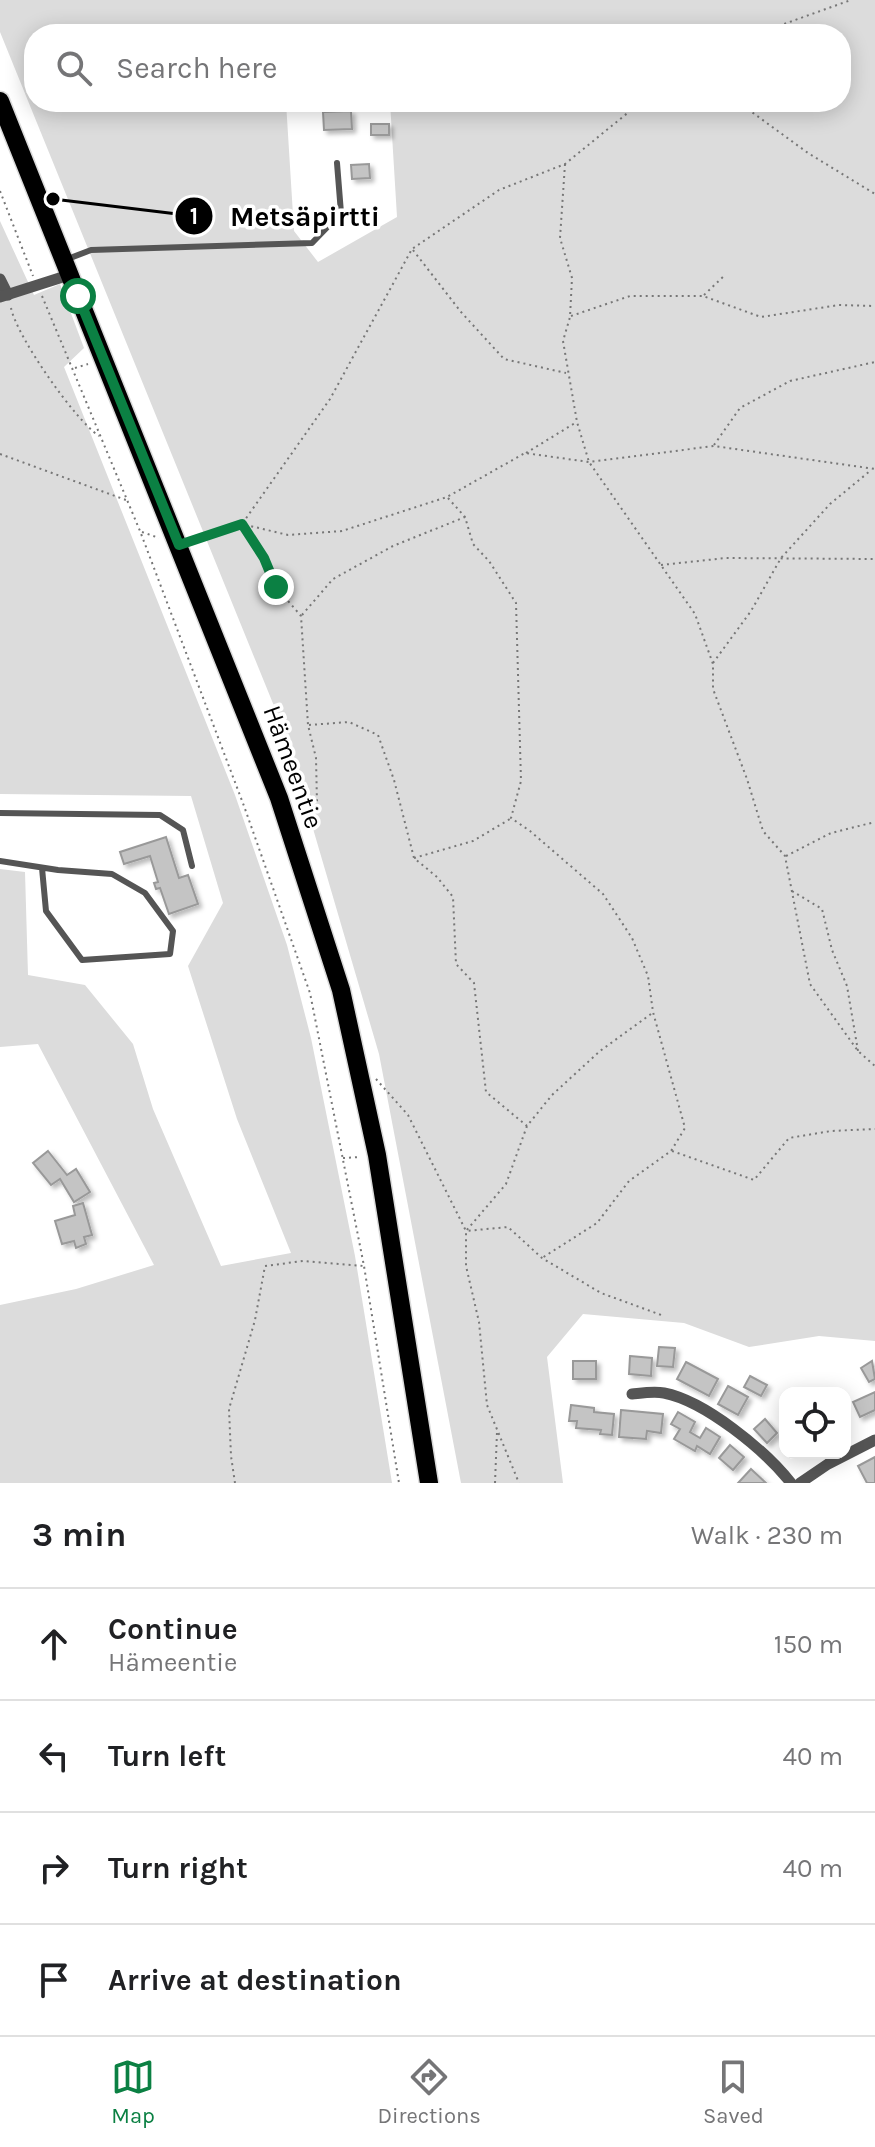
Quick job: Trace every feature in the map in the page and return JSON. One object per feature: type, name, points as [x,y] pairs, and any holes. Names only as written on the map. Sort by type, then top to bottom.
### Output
[{"type":"main road","name":"Hämeentie","points":[[0,101],[279,798],[341,990],[377,1155],[429,1483]]},
{"type":"street","points":[[0,279],[4,296],[38,286],[66,268]]},
{"type":"street","points":[[632,1394],[662,1392],[686,1401],[736,1430],[791,1483]]},
{"type":"street","points":[[800,1483],[828,1464],[875,1440]]},
{"type":"lane","points":[[66,268],[91,250],[312,243],[341,213],[337,163]]},
{"type":"lane","points":[[0,813],[160,815],[183,830],[192,866]]},
{"type":"lane","points":[[0,861],[112,874],[145,893],[173,931],[170,954],[82,960],[46,911],[42,868]]},
{"type":"path","points":[[784,24],[851,0]]},
{"type":"path","points":[[242,524],[330,399],[412,249],[499,190],[565,164],[629,112]]},
{"type":"path","points":[[752,112],[808,153],[875,194]]},
{"type":"path","points":[[565,164],[560,238],[572,278],[570,317],[563,341],[577,422],[589,462],[695,614],[713,664],[713,689],[763,831],[785,856],[810,984],[858,1051],[875,1066]]},
{"type":"path","points":[[0,191],[127,501],[244,806],[310,993],[364,1266],[399,1483]]},
{"type":"path","points":[[412,249],[461,312],[504,359],[567,374]]},
{"type":"path","points":[[703,296],[725,275]]},
{"type":"path","points":[[4,296],[14,320],[37,358],[87,427],[100,437]]},
{"type":"path","points":[[570,317],[630,296],[703,296],[761,317],[839,305],[875,306]]},
{"type":"path","points":[[74,368],[93,362]]},
{"type":"path","points":[[714,446],[740,408],[790,381],[875,362]]},
{"type":"path","points":[[179,545],[242,524],[288,535],[342,531],[447,497],[577,422]]},
{"type":"path","points":[[525,453],[589,462],[714,446],[874,469]]},
{"type":"path","points":[[0,454],[127,501]]},
{"type":"path","points":[[713,664],[751,611],[781,558],[830,504],[874,469]]},
{"type":"path","points":[[414,858],[473,841],[511,818],[521,781],[516,603],[489,561],[473,544],[465,517],[447,497]]},
{"type":"path","points":[[301,616],[333,579],[393,546],[465,517]]},
{"type":"path","points":[[242,524],[264,558],[276,587],[301,616],[308,725],[316,758],[317,803],[303,829]]},
{"type":"path","points":[[660,565],[726,558],[875,559]]},
{"type":"path","points":[[308,725],[349,722],[378,735],[394,780],[414,858],[437,877],[453,897],[456,964],[474,983],[486,1092],[527,1126]]},
{"type":"path","points":[[511,818],[603,894],[632,938],[648,976],[653,1012],[685,1128],[671,1151],[629,1181],[597,1223],[542,1258]]},
{"type":"path","points":[[785,856],[831,833],[875,822]]},
{"type":"path","points":[[791,890],[822,909],[832,950],[847,986],[858,1051]]},
{"type":"path","points":[[466,1231],[506,1184],[527,1126],[552,1095],[590,1060],[653,1012]]},
{"type":"path","points":[[373,1075],[408,1115],[466,1231],[466,1266],[479,1322],[487,1405],[519,1483]]},
{"type":"path","points":[[671,1151],[754,1180],[789,1138],[831,1131],[875,1129]]},
{"type":"path","points":[[343,1158],[377,1155]]},
{"type":"path","points":[[466,1231],[508,1227],[542,1258],[601,1293],[664,1316]]},
{"type":"path","points":[[235,1483],[229,1409],[255,1320],[265,1266],[303,1261],[364,1266]]},
{"type":"path","points":[[495,1483],[497,1431]]},
{"type":"shaded area","points":[[0,0],[875,0],[875,1341],[819,1336],[749,1347],[684,1323],[583,1314],[547,1357],[563,1483],[461,1483],[379,1054],[285,733],[33,112],[287,112],[294,231],[318,262],[397,217],[391,112],[851,112],[851,24],[24,24],[24,91],[0,32]]},
{"type":"shaded area","points":[[0,221],[34,295],[60,284],[84,348],[64,367],[235,795],[287,945],[311,1038],[355,1256],[392,1483],[0,1483],[0,1305],[76,1289],[154,1265],[38,1044],[0,1047],[0,869],[25,872],[28,975],[85,985],[133,1044],[153,1109],[221,1266],[291,1253],[237,1119],[188,966],[223,903],[191,796],[0,794]]},
{"type":"building","points":[[323,112],[351,112],[352,129],[324,130]]},
{"type":"building","points":[[371,124],[389,124],[389,135],[371,135]]},
{"type":"building","points":[[369,164],[370,178],[352,179],[351,165]]},
{"type":"building","points":[[166,837],[179,878],[188,875],[198,904],[169,914],[160,888],[156,889],[154,883],[158,882],[150,856],[124,864],[120,852]]},
{"type":"building","points":[[48,1151],[67,1175],[76,1169],[90,1192],[74,1202],[60,1179],[51,1185],[33,1163]]},
{"type":"building","points":[[83,1203],[92,1235],[84,1237],[86,1244],[76,1248],[74,1241],[62,1244],[55,1221],[75,1215],[73,1206]]},
{"type":"building","points":[[659,1347],[675,1348],[673,1367],[657,1366]]},
{"type":"building","points":[[630,1356],[652,1358],[651,1376],[629,1374]]},
{"type":"building","points":[[573,1361],[596,1361],[596,1379],[573,1379]]},
{"type":"building","points":[[872,1361],[875,1379],[869,1382],[861,1368]]},
{"type":"building","points":[[686,1362],[718,1379],[709,1396],[677,1379]]},
{"type":"building","points":[[750,1376],[767,1385],[761,1396],[744,1387]]},
{"type":"building","points":[[728,1386],[748,1397],[738,1415],[718,1404]]},
{"type":"building","points":[[875,1392],[875,1410],[860,1417],[853,1402]]},
{"type":"building","points":[[571,1405],[614,1414],[612,1435],[600,1434],[601,1430],[576,1428],[577,1421],[569,1421]]},
{"type":"building","points":[[621,1410],[663,1414],[661,1433],[647,1431],[646,1439],[619,1437]]},
{"type":"building","points":[[678,1412],[695,1422],[690,1432],[700,1438],[706,1428],[720,1437],[710,1454],[697,1446],[695,1451],[674,1439],[680,1429],[671,1424]]},
{"type":"building","points":[[765,1419],[777,1433],[767,1443],[754,1429]]},
{"type":"building","points":[[730,1445],[744,1457],[733,1470],[719,1458]]},
{"type":"building","points":[[875,1457],[875,1483],[867,1483],[858,1466]]},
{"type":"building","points":[[751,1469],[766,1483],[738,1483]]},
{"type":"place","name":"Metsäpirtti","points":[[53,199]]},
{"type":"route","points":[[78,296],[179,545],[242,524],[264,558],[276,587]]}]
